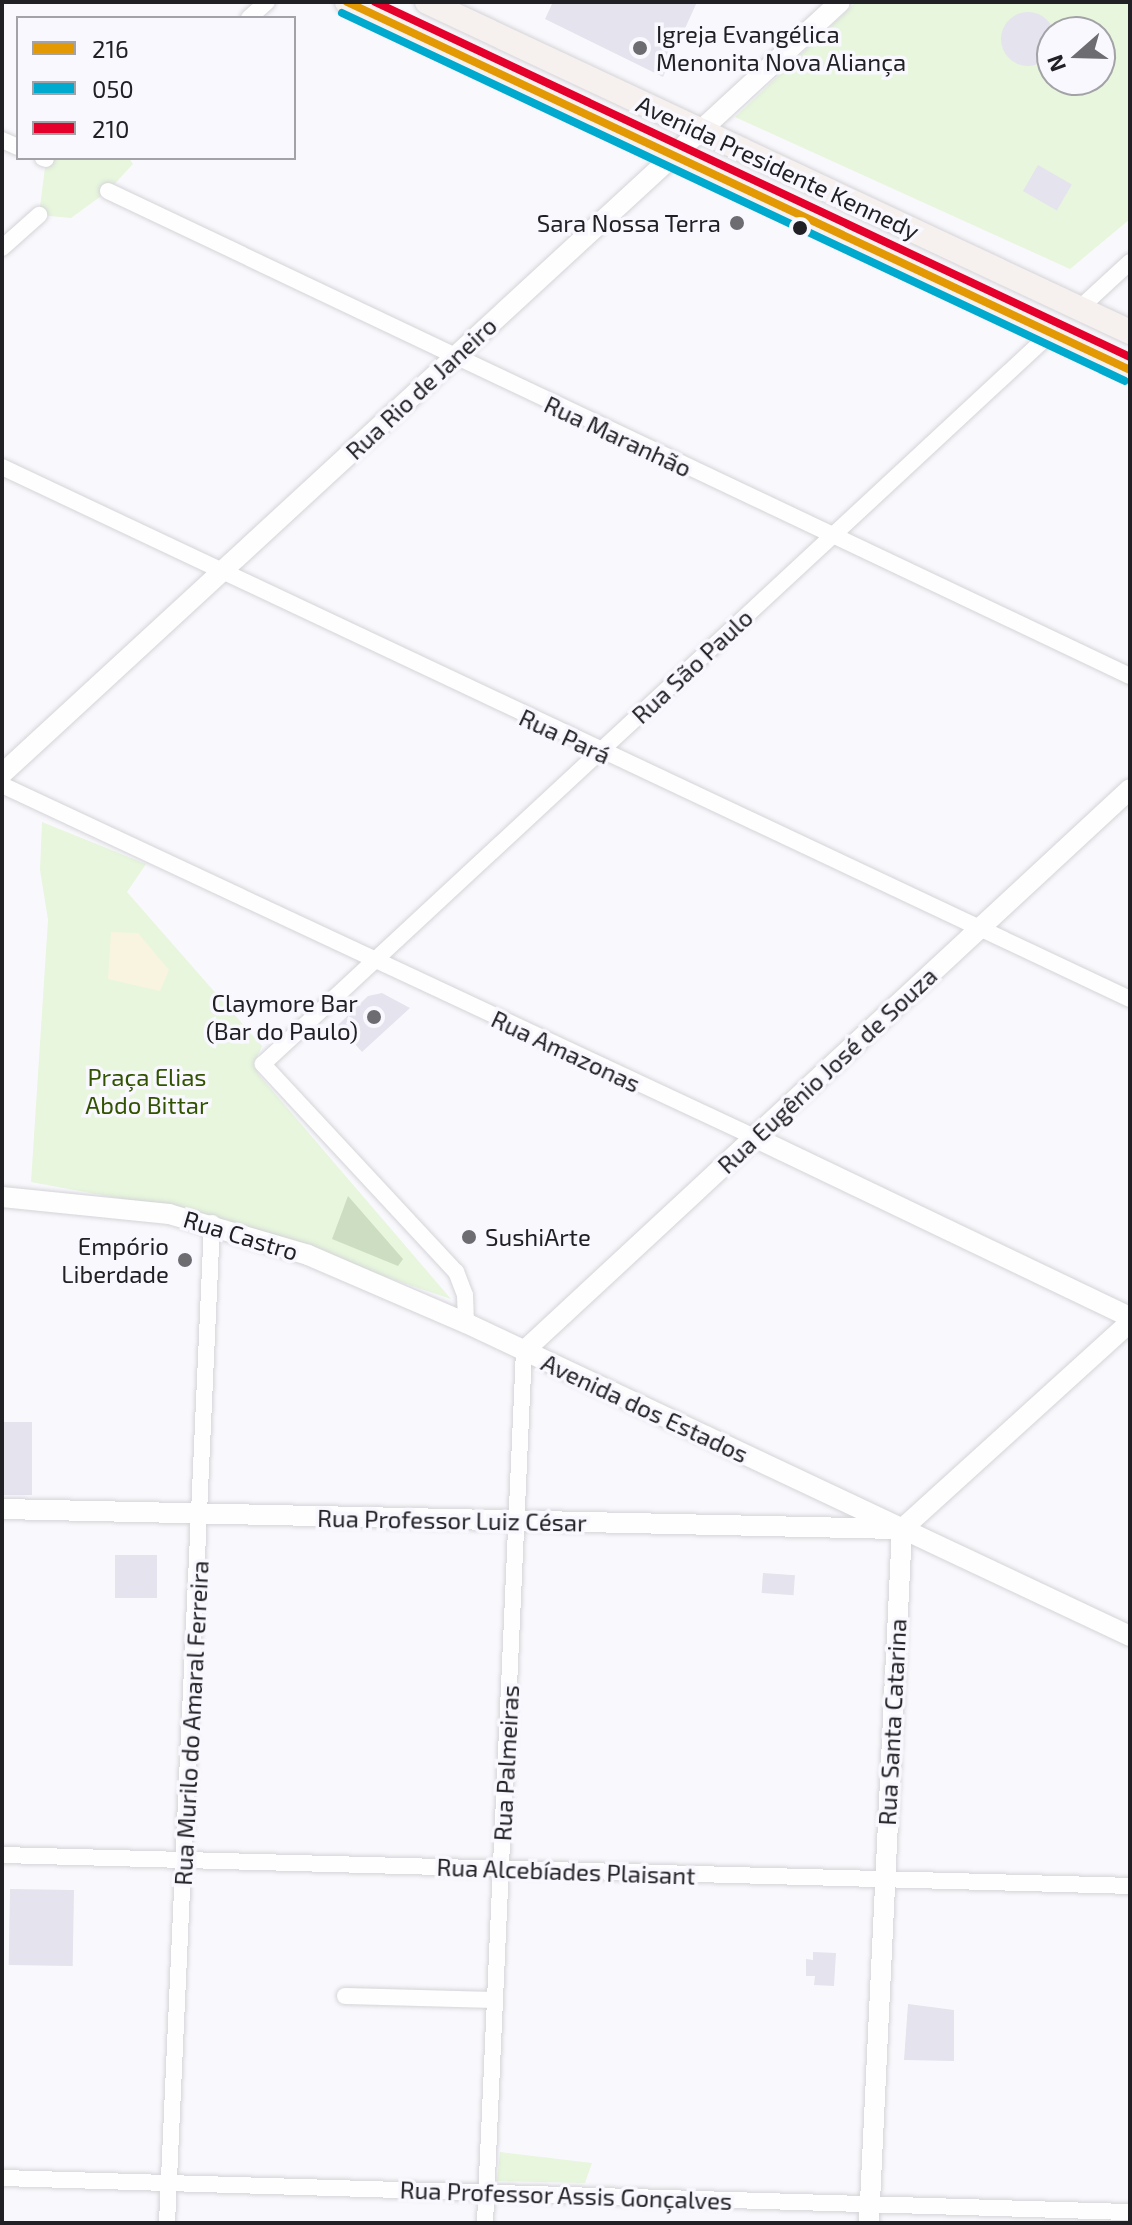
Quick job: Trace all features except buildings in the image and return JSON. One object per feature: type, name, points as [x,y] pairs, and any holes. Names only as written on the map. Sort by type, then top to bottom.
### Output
[{"type":"main road","name":"Avenida Presidente Kennedy","points":[[347,2],[1130,370]]},
{"type":"main road","name":"Avenida Presidente Kennedy","points":[[427,2],[1130,332]]},
{"type":"street","points":[[251,16],[267,2]]},
{"type":"street","name":"Rua Rio de Janeiro","points":[[2,774],[840,2]]},
{"type":"street","name":"Rua Maranhão","points":[[108,191],[454,358],[1130,676]]},
{"type":"street","points":[[2,248],[39,215]]},
{"type":"street","points":[[1080,308],[1130,262]]},
{"type":"street","name":"Rua São Paulo","points":[[466,1323],[465,1295],[456,1272],[263,1064],[1051,333]]},
{"type":"street","name":"Rua Pará","points":[[2,467],[599,752],[1130,999]]},
{"type":"street","name":"Rua Amazonas","points":[[2,785],[754,1137],[1130,1320]]},
{"type":"street","name":"Rua Eugênio José de Souza","points":[[524,1351],[1130,789]]},
{"type":"street","name":"Rua Castro","points":[[2,1197],[127,1206],[212,1223],[308,1255],[466,1323]]},
{"type":"street","name":"Rua Murilo do Amaral Ferreira","points":[[167,2223],[183,1860],[203,1513],[212,1223]]},
{"type":"street","points":[[902,1529],[1130,1320]]},
{"type":"street","name":"Avenida dos Estados","points":[[466,1323],[1130,1636]]},
{"type":"street","name":"Rua Palmeiras","points":[[485,2223],[524,1351]]},
{"type":"street","name":"Rua Professor Luiz César","points":[[2,1509],[902,1529]]},
{"type":"street","name":"Rua Santa Catarina","points":[[869,2214],[902,1529]]},
{"type":"street","name":"Rua Alcebíades Plaisant","points":[[2,1855],[1130,1886]]},
{"type":"street","points":[[345,1996],[495,2000]]},
{"type":"street","name":"Rua Professor Assis Gonçalves","points":[[2,2178],[486,2193],[869,2214],[1130,2212]]},
{"type":"green space","points":[[856,2],[1130,2],[1130,219],[1070,269],[735,117]]},
{"type":"green space","points":[[46,160],[130,160],[133,164],[108,191],[71,218],[39,215]]},
{"type":"green space","name":"Praça Elias Abdo Bittar","points":[[42,822],[146,864],[127,892],[262,1046],[254,1064],[259,1075],[451,1299],[193,1212],[31,1182],[48,920],[40,870]]},
{"type":"green space","points":[[348,1196],[403,1259],[398,1266],[332,1239]]},
{"type":"green space","points":[[500,2152],[592,2163],[585,2183],[497,2181]]},
{"type":"sand","points":[[111,932],[138,933],[169,970],[160,991],[108,979]]},
{"type":"transit line","name":"216","points":[[347,2],[1130,370]]},
{"type":"transit line","name":"210","points":[[375,2],[1130,357]]},
{"type":"transit line","name":"050","points":[[342,13],[1125,381]]},
{"type":"place","name":"Igreja Evangélica Menonita Nova Aliança","points":[[640,48]]},
{"type":"place","name":"Sara Nossa Terra","points":[[737,223]]},
{"type":"place","name":"Claymore Bar (Bar do Paulo)","points":[[374,1017]]},
{"type":"place","name":"SushiArte","points":[[469,1237]]},
{"type":"place","name":"Empório Liberdade","points":[[185,1260]]}]
